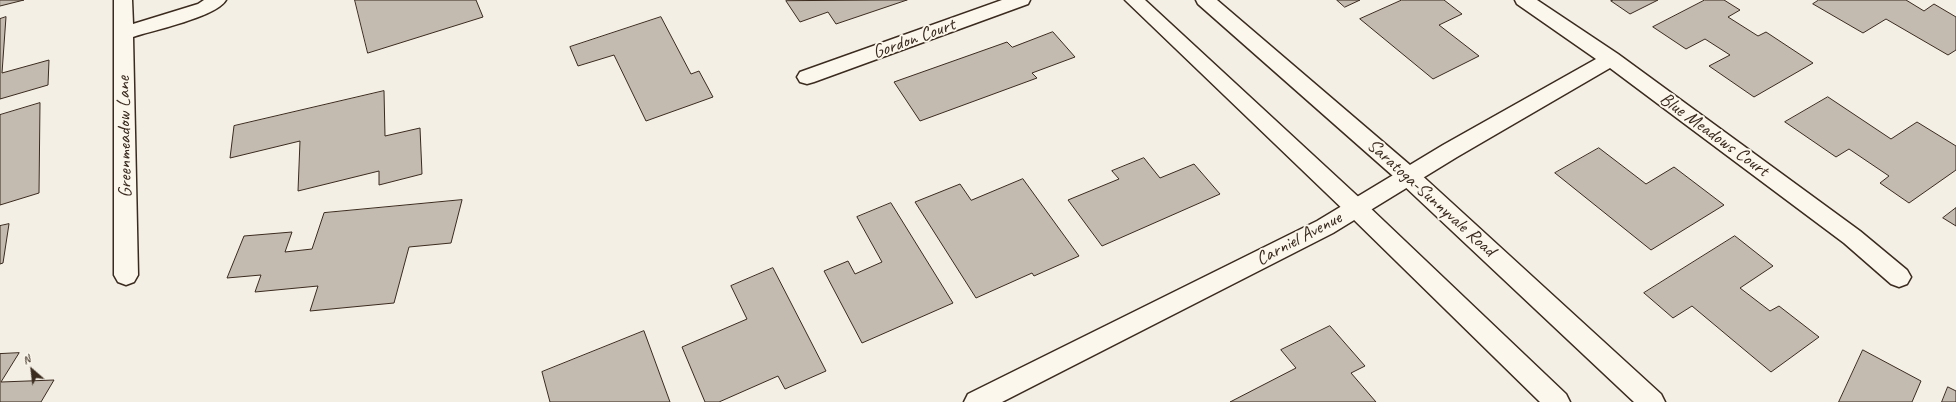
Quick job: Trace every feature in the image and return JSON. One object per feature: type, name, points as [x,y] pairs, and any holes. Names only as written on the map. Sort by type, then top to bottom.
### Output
[{"type":"street","name":"Greenmeadow Lane","points":[[123,0],[126,275]]},
{"type":"street","points":[[124,33],[205,8],[217,0]]},
{"type":"street","name":"Gordon Court","points":[[807,77],[1021,0]]},
{"type":"street","points":[[1134,0],[1356,209],[1557,402]]},
{"type":"street","name":"Saratoga-Sunnyvale Road","points":[[1205,0],[1409,177],[1652,402]]},
{"type":"street","name":"Blue Meadows Court","points":[[1524,0],[1611,59],[1852,237],[1899,277]]},
{"type":"street","name":"Carniel Avenue","points":[[977,402],[1325,227],[1450,151],[1611,59]]},
{"type":"building","points":[[0,0],[24,0],[0,6]]},
{"type":"building","points":[[355,0],[476,0],[483,17],[368,53]]},
{"type":"building","points":[[907,0],[836,24],[828,12],[800,22],[786,1]]},
{"type":"building","points":[[1337,0],[1360,0],[1345,7]]},
{"type":"building","points":[[1402,0],[1444,0],[1462,14],[1439,25],[1479,56],[1433,79],[1360,19]]},
{"type":"building","points":[[1658,0],[1630,14],[1611,1]]},
{"type":"building","points":[[1705,0],[1724,0],[1740,10],[1728,17],[1758,36],[1766,32],[1813,63],[1754,97],[1709,66],[1730,55],[1705,39],[1686,49],[1653,27]]},
{"type":"building","points":[[1819,0],[1906,0],[1924,11],[1934,4],[1956,17],[1956,50],[1948,55],[1886,19],[1863,33],[1813,4]]},
{"type":"building","points":[[6,17],[2,73],[49,60],[48,85],[0,99],[0,19]]},
{"type":"building","points":[[661,17],[691,74],[699,71],[713,97],[646,121],[614,55],[578,66],[570,47]]},
{"type":"building","points":[[1053,32],[1075,57],[1032,73],[1037,78],[920,121],[894,82],[1007,42],[1012,47]]},
{"type":"building","points":[[384,91],[385,136],[420,128],[422,174],[379,185],[379,171],[298,191],[300,141],[230,158],[234,126]]},
{"type":"building","points":[[1828,97],[1891,139],[1917,122],[1956,146],[1956,170],[1909,203],[1880,183],[1889,176],[1849,149],[1836,157],[1785,122]]},
{"type":"building","points":[[40,103],[39,193],[0,205],[0,115]]},
{"type":"building","points":[[1599,148],[1646,184],[1674,167],[1724,205],[1651,250],[1555,173]]},
{"type":"building","points":[[1144,158],[1160,178],[1194,164],[1220,194],[1102,246],[1068,200],[1119,179],[1112,171]]},
{"type":"building","points":[[1023,179],[1079,256],[1034,276],[1032,273],[976,298],[915,202],[960,184],[971,200]]},
{"type":"building","points":[[462,200],[451,243],[409,247],[394,303],[310,311],[318,286],[255,292],[261,275],[227,278],[244,236],[292,232],[285,252],[312,249],[324,213]]},
{"type":"building","points":[[891,203],[953,303],[862,343],[824,271],[848,261],[855,274],[882,262],[857,217]]},
{"type":"building","points":[[1956,208],[1956,226],[1943,218]]},
{"type":"building","points":[[9,224],[3,263],[0,264],[0,226]]},
{"type":"building","points":[[1735,236],[1773,266],[1740,288],[1770,311],[1779,306],[1819,337],[1771,372],[1692,306],[1673,318],[1644,293]]},
{"type":"building","points":[[773,268],[826,371],[785,389],[778,376],[719,402],[705,402],[682,347],[747,319],[731,286]]},
{"type":"building","points":[[1330,326],[1365,366],[1351,373],[1376,402],[1230,402],[1296,368],[1281,350]]},
{"type":"building","points":[[644,331],[670,402],[550,402],[542,372]]},
{"type":"building","points":[[1863,350],[1921,381],[1912,402],[1839,402]]},
{"type":"building","points":[[19,353],[1,382],[54,380],[41,402],[0,402],[0,354]]},
{"type":"building","points":[[1948,387],[1956,391],[1956,402],[1942,402]]}]
